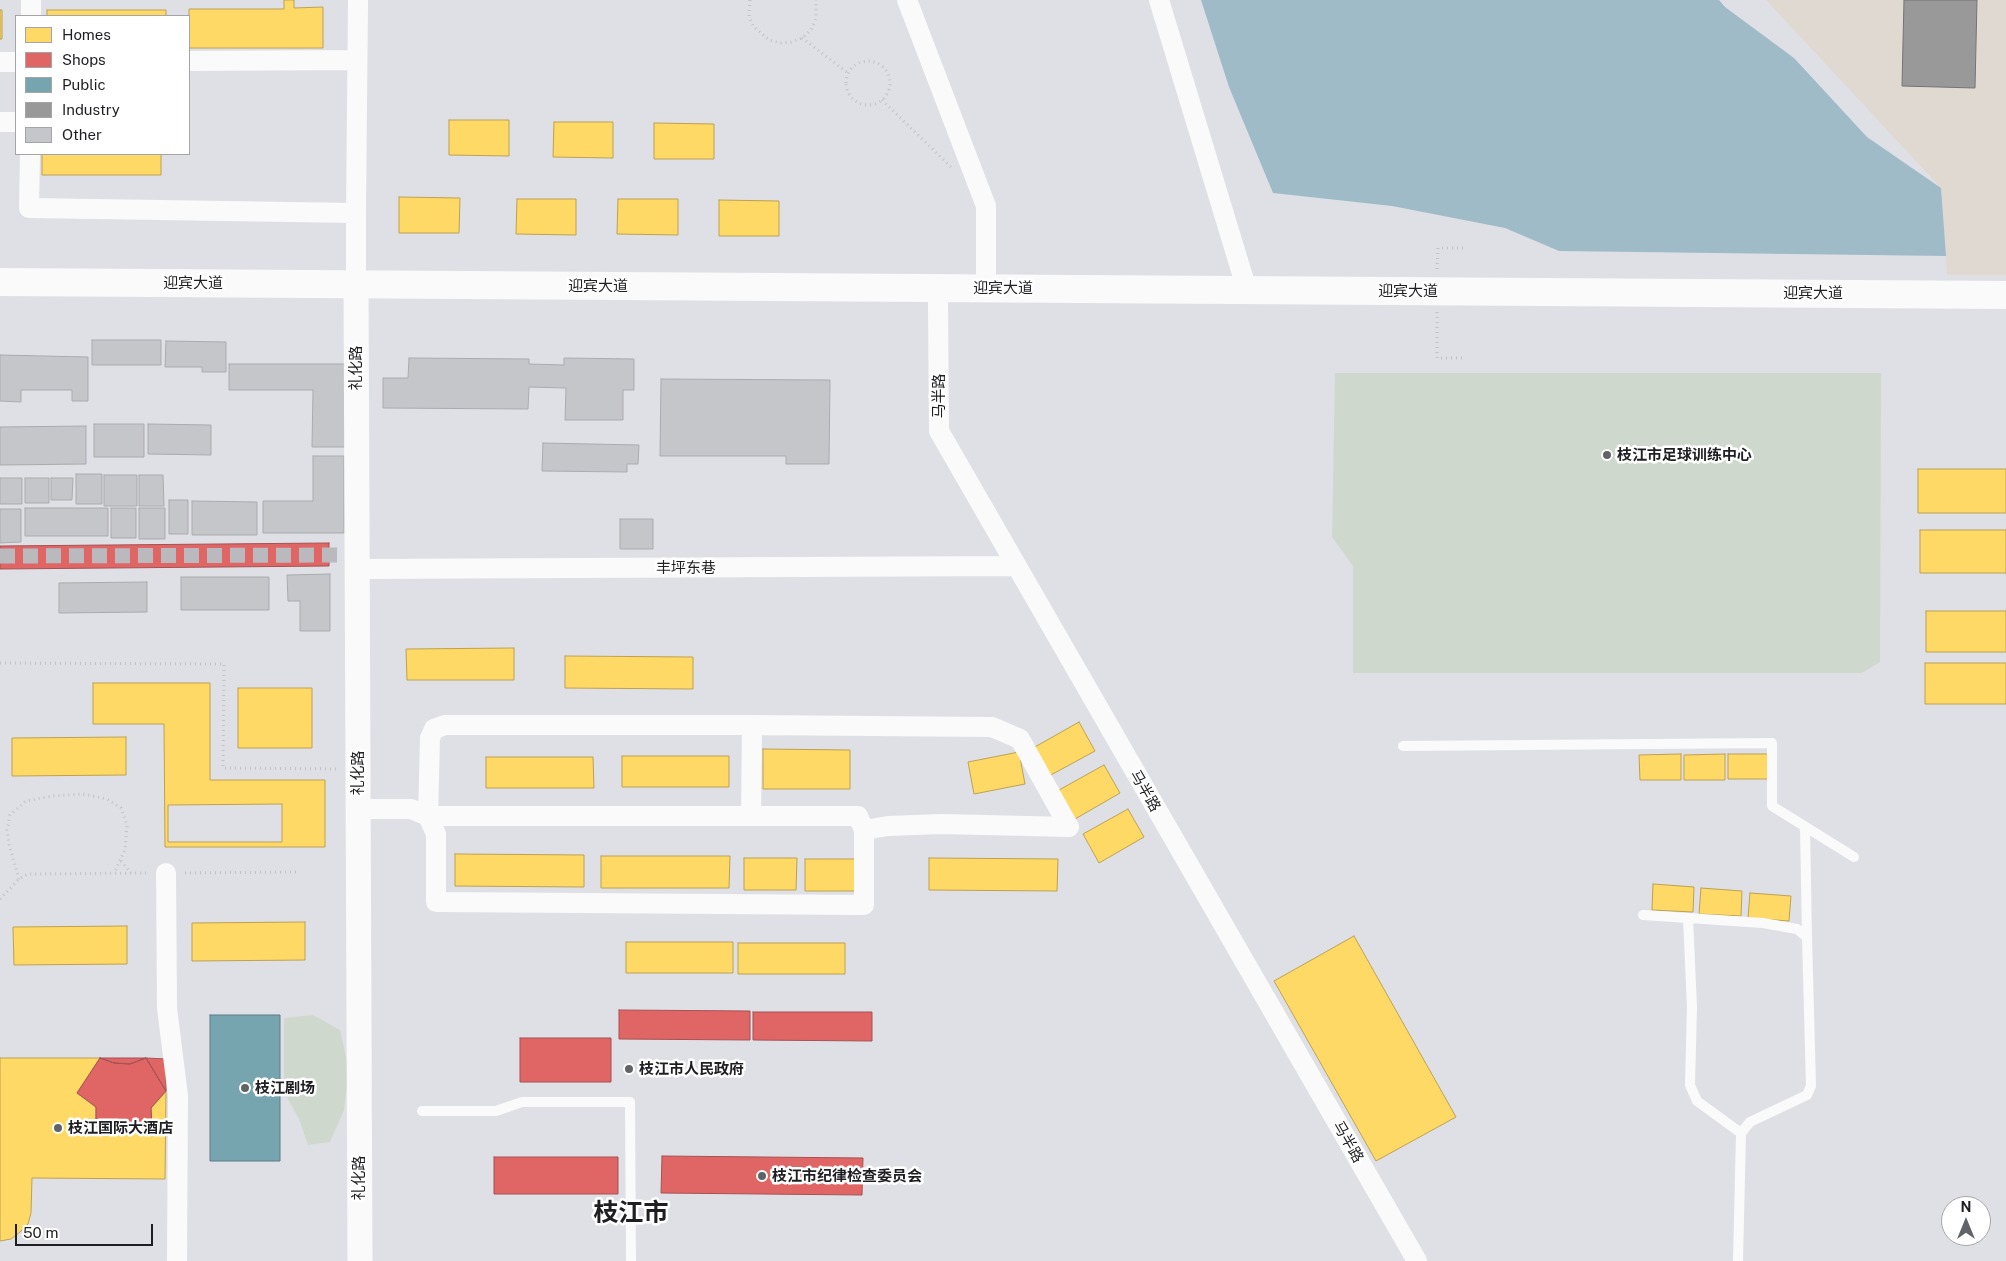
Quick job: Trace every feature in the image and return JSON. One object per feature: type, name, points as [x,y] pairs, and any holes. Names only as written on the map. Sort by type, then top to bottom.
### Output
[{"type":"main road","name":"迎宾大道","points":[[0,282],[356,292],[938,303],[2006,310]]},
{"type":"main road","name":"迎宾大道","points":[[0,297],[356,292],[986,288],[2006,295]]},
{"type":"street","points":[[30,15],[31,0]]},
{"type":"street","points":[[356,292],[358,0]]},
{"type":"street","points":[[907,0],[986,206],[986,288]]},
{"type":"street","points":[[1159,0],[1247,290]]},
{"type":"street","points":[[190,61],[357,60]]},
{"type":"street","points":[[0,62],[15,62]]},
{"type":"street","points":[[0,122],[15,122]]},
{"type":"street","points":[[30,155],[30,208],[356,213]]},
{"type":"street","name":"礼化路","points":[[356,292],[360,1261]]},
{"type":"street","name":"马半路","points":[[938,303],[939,430],[1015,566],[1417,1261]]},
{"type":"street","name":"丰坪东巷","points":[[357,569],[1015,566]]},
{"type":"street","points":[[358,808],[411,808],[428,816],[858,816],[864,830],[864,905],[436,902],[436,834],[428,816],[430,738],[434,729],[445,725],[992,727],[1020,739],[1070,827],[942,824],[888,826],[864,830]]},
{"type":"street","points":[[751,816],[752,725]]},
{"type":"street","points":[[166,873],[168,1008],[178,1096],[177,1261]]},
{"type":"lane","points":[[1403,746],[1772,743],[1772,806],[1854,857]]},
{"type":"lane","points":[[1738,1261],[1740,1133],[1750,1122],[1807,1096],[1811,1086],[1805,827]]},
{"type":"lane","points":[[1642,915],[1762,923],[1797,929],[1807,937]]},
{"type":"lane","points":[[1688,918],[1692,1007],[1690,1085],[1696,1101],[1740,1133]]},
{"type":"lane","points":[[422,1111],[496,1111],[522,1102],[630,1102],[631,1261]]},
{"type":"path","points":[[750,0],[749,16],[760,34],[769,40],[780,43],[802,38],[811,30],[816,19],[816,0]]},
{"type":"path","points":[[802,38],[848,73]]},
{"type":"path","points":[[866,60],[880,64],[885,68],[890,82],[886,95],[882,100],[868,105],[854,101],[846,88],[848,73],[852,67],[866,60]]},
{"type":"path","points":[[882,100],[948,167],[976,180]]},
{"type":"path","points":[[1438,248],[1467,248]]},
{"type":"path","points":[[1436,358],[1465,358]]},
{"type":"path","points":[[0,663],[224,664],[223,768],[358,769]]},
{"type":"path","points":[[19,878],[7,830],[10,815],[26,801],[52,796],[83,794],[107,799],[121,808],[127,825],[125,850],[114,873]]},
{"type":"path","points":[[121,861],[131,873]]},
{"type":"path","points":[[0,899],[19,878],[28,874],[299,872]]},
{"type":"shaded area","points":[[1766,0],[2006,0],[2006,275],[1947,275],[1941,188]]},
{"type":"shaded area","name":"枝江市足球训练中心","points":[[1335,373],[1881,373],[1880,662],[1862,673],[1353,673],[1353,566],[1332,537]]},
{"type":"shaded area","points":[[313,1015],[340,1030],[349,1071],[344,1110],[330,1142],[308,1145],[299,1119],[284,1092],[284,1018]]},
{"type":"water","points":[[1201,0],[1719,0],[1725,7],[1794,58],[1867,137],[1941,188],[1946,256],[1559,251],[1505,228],[1392,206],[1273,193],[1229,87]]},
{"type":"building: Homes","points":[[284,0],[294,0],[294,8],[323,7],[323,48],[190,48],[189,9],[284,9]]},
{"type":"building: Homes","points":[[0,10],[2,10],[2,39],[0,39]]},
{"type":"building: Homes","points":[[47,10],[166,10],[166,15],[47,15]]},
{"type":"building: Homes","points":[[449,120],[509,120],[509,156],[449,155]]},
{"type":"building: Homes","points":[[554,122],[613,122],[613,158],[553,157]]},
{"type":"building: Homes","points":[[654,123],[714,124],[714,159],[654,159]]},
{"type":"building: Homes","points":[[42,155],[161,155],[161,175],[42,175]]},
{"type":"building: Homes","points":[[399,197],[460,198],[459,233],[399,233]]},
{"type":"building: Homes","points":[[517,199],[576,199],[576,235],[516,234]]},
{"type":"building: Homes","points":[[618,199],[678,199],[678,235],[617,234]]},
{"type":"building: Homes","points":[[719,200],[779,201],[779,236],[719,236]]},
{"type":"building: Homes","points":[[1918,469],[2006,469],[2006,513],[1918,513]]},
{"type":"building: Homes","points":[[1920,530],[2006,530],[2006,573],[1920,573]]},
{"type":"building: Homes","points":[[1926,611],[2006,611],[2006,652],[1926,652]]},
{"type":"building: Homes","points":[[514,648],[514,680],[407,680],[406,649]]},
{"type":"building: Homes","points":[[565,656],[693,657],[693,689],[565,688]]},
{"type":"building: Homes","points":[[1925,663],[2006,663],[2006,704],[1925,704]]},
{"type":"building: Homes","points":[[93,683],[210,683],[210,780],[325,780],[325,847],[165,847],[164,724],[93,724]]},
{"type":"building: Homes","points":[[238,688],[312,688],[312,748],[238,748]]},
{"type":"building: Homes","points":[[1079,722],[1095,751],[1049,776],[1033,748]]},
{"type":"building: Homes","points":[[126,737],[126,775],[12,776],[12,738]]},
{"type":"building: Homes","points":[[763,749],[850,750],[850,789],[763,789]]},
{"type":"building: Homes","points":[[1019,752],[1025,784],[974,794],[968,762]]},
{"type":"building: Homes","points":[[1681,754],[1681,780],[1640,780],[1639,755]]},
{"type":"building: Homes","points":[[1725,754],[1725,780],[1684,780],[1684,755]]},
{"type":"building: Homes","points":[[1728,754],[1769,754],[1769,779],[1728,779]]},
{"type":"building: Homes","points":[[622,756],[729,756],[729,787],[622,787]]},
{"type":"building: Homes","points":[[486,757],[593,757],[594,788],[486,788]]},
{"type":"building: Homes","points":[[1104,765],[1120,793],[1075,819],[1059,790]]},
{"type":"building: Homes","points":[[282,804],[282,842],[168,842],[168,805]]},
{"type":"building: Homes","points":[[1128,809],[1144,837],[1099,863],[1083,834]]},
{"type":"building: Homes","points":[[455,854],[584,855],[584,887],[455,886]]},
{"type":"building: Homes","points":[[601,856],[730,856],[729,888],[601,888]]},
{"type":"building: Homes","points":[[744,858],[797,858],[796,890],[744,890]]},
{"type":"building: Homes","points":[[929,858],[1058,859],[1057,891],[929,890]]},
{"type":"building: Homes","points":[[805,859],[857,859],[857,891],[805,891]]},
{"type":"building: Homes","points":[[1653,884],[1694,887],[1693,912],[1652,910]]},
{"type":"building: Homes","points":[[1701,888],[1742,891],[1741,916],[1699,914]]},
{"type":"building: Homes","points":[[1750,893],[1791,896],[1789,921],[1748,918]]},
{"type":"building: Homes","points":[[305,922],[305,960],[192,961],[192,923]]},
{"type":"building: Homes","points":[[127,926],[127,964],[14,965],[13,927]]},
{"type":"building: Homes","points":[[1354,936],[1456,1117],[1376,1161],[1274,981]]},
{"type":"building: Homes","points":[[626,942],[733,942],[733,973],[626,973]]},
{"type":"building: Homes","points":[[738,943],[845,943],[845,974],[738,974]]},
{"type":"building: Homes","points":[[0,1058],[100,1058],[77,1093],[96,1107],[96,1126],[152,1126],[151,1108],[166,1091],[165,1179],[32,1178],[31,1213],[28,1224],[11,1239],[0,1241]]},
{"type":"building: Shops","points":[[329,543],[329,566],[0,569],[0,546]]},
{"type":"building: Shops","points":[[619,1010],[750,1011],[750,1040],[619,1039]]},
{"type":"building: Shops","points":[[753,1012],[872,1012],[872,1041],[753,1040]]},
{"type":"building: Shops","points":[[520,1038],[611,1038],[611,1082],[520,1082]]},
{"type":"building: Shops","points":[[100,1058],[146,1058],[130,1064],[114,1063]]},
{"type":"building: Shops","points":[[100,1058],[114,1063],[130,1064],[146,1058],[166,1091],[151,1108],[152,1126],[96,1126],[96,1107],[77,1093]]},
{"type":"building: Shops","points":[[146,1058],[166,1059],[166,1091]]},
{"type":"building: Shops","name":"枝江市纪律检查委员会","points":[[662,1156],[863,1158],[862,1195],[661,1193]]},
{"type":"building: Shops","points":[[494,1157],[618,1157],[618,1194],[494,1194]]},
{"type":"building: Public","name":"枝江剧场","points":[[210,1015],[280,1015],[280,1161],[210,1161]]},
{"type":"building: Industry","points":[[1904,0],[1977,0],[1975,88],[1902,86]]},
{"type":"building: Other","points":[[92,340],[161,340],[161,365],[92,365]]},
{"type":"building: Other","points":[[166,341],[226,342],[226,372],[202,372],[202,367],[165,367]]},
{"type":"building: Other","points":[[0,355],[88,357],[88,401],[72,401],[72,390],[21,390],[21,402],[0,401]]},
{"type":"building: Other","points":[[409,358],[529,359],[529,364],[564,365],[564,358],[634,359],[634,390],[623,390],[623,420],[565,420],[566,388],[529,387],[528,409],[383,408],[383,378],[408,378]]},
{"type":"building: Other","points":[[229,364],[345,364],[345,447],[312,447],[313,390],[229,390]]},
{"type":"building: Other","points":[[661,379],[830,380],[829,464],[786,464],[786,456],[660,456]]},
{"type":"building: Other","points":[[94,424],[144,424],[144,457],[94,457]]},
{"type":"building: Other","points":[[148,424],[211,425],[211,455],[148,454]]},
{"type":"building: Other","points":[[86,426],[86,464],[0,465],[0,427]]},
{"type":"building: Other","points":[[543,443],[639,445],[638,464],[627,464],[627,472],[542,471]]},
{"type":"building: Other","points":[[313,456],[344,456],[344,533],[263,533],[263,501],[313,501]]},
{"type":"building: Other","points":[[76,474],[102,474],[102,504],[76,504]]},
{"type":"building: Other","points":[[104,475],[137,475],[137,506],[104,506]]},
{"type":"building: Other","points":[[139,475],[163,475],[164,506],[139,506]]},
{"type":"building: Other","points":[[0,478],[22,478],[22,504],[0,504]]},
{"type":"building: Other","points":[[25,478],[49,478],[49,503],[25,503]]},
{"type":"building: Other","points":[[51,478],[73,478],[72,500],[51,500]]},
{"type":"building: Other","points":[[169,500],[188,500],[188,534],[169,534]]},
{"type":"building: Other","points":[[192,501],[257,502],[257,535],[192,535]]},
{"type":"building: Other","points":[[25,508],[108,508],[108,536],[25,536]]},
{"type":"building: Other","points":[[111,508],[136,508],[136,538],[111,538]]},
{"type":"building: Other","points":[[139,508],[165,508],[165,539],[139,539]]},
{"type":"building: Other","points":[[0,509],[21,509],[21,542],[0,543]]},
{"type":"building: Other","points":[[620,519],[653,519],[653,549],[620,549]]},
{"type":"building: Other","points":[[330,574],[330,631],[300,631],[300,601],[288,601],[287,575]]},
{"type":"building: Other","points":[[181,577],[269,577],[269,610],[181,610]]},
{"type":"building: Other","points":[[147,582],[147,612],[59,613],[59,583]]},
{"type":"tunnel","points":[[0,556],[357,555]]},
{"type":"place","name":"枝江市足球训练中心","points":[[1607,455]]},
{"type":"place","name":"枝江市人民政府","points":[[629,1069]]},
{"type":"place","name":"枝江剧场","points":[[245,1088]]},
{"type":"place","name":"枝江国际大酒店","points":[[58,1128]]},
{"type":"place","name":"枝江市纪律检查委员会","points":[[762,1176]]},
{"type":"district","name":"枝江市","points":[[631,1213]]}]
